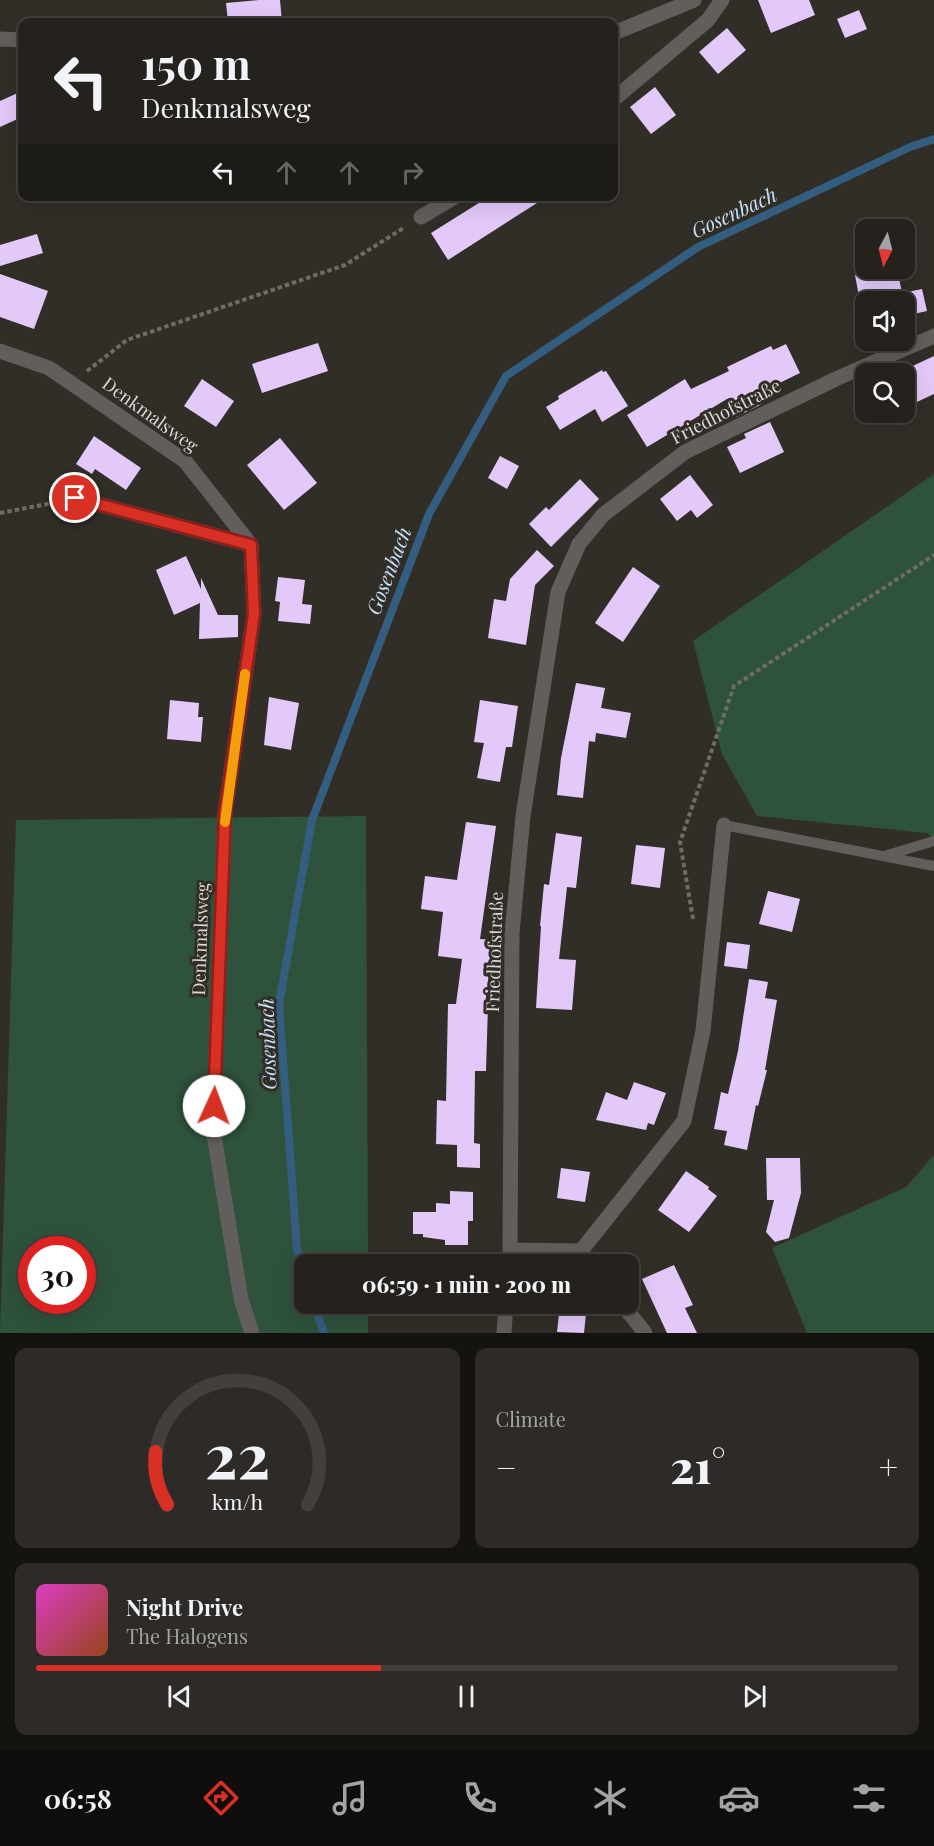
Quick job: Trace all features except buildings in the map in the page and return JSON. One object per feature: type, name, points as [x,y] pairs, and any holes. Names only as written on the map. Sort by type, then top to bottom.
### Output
[{"type":"street","points":[[618,31],[694,0]]},
{"type":"street","points":[[618,96],[708,20],[722,0]]},
{"type":"street","points":[[0,39],[18,40]]},
{"type":"street","points":[[421,217],[448,201]]},
{"type":"street","name":"Friedhofstraße","points":[[510,1254],[512,933],[523,816],[558,592],[579,544],[603,515],[685,452],[840,376],[934,336]]},
{"type":"street","name":"Denkmalsweg","points":[[0,351],[49,368],[185,460],[251,545],[254,614],[225,813],[213,1129],[242,1299],[252,1333]]},
{"type":"street","points":[[75,498],[251,545]]},
{"type":"street","points":[[583,1254],[581,1251],[684,1121],[703,1031],[724,825]]},
{"type":"street","name":"Friedhofstraße","points":[[546,1254],[581,1251]]},
{"type":"street","points":[[504,1333],[505,1314]]},
{"type":"street","points":[[630,1314],[645,1333]]},
{"type":"lane","points":[[724,825],[934,866]]},
{"type":"lane","points":[[880,857],[934,841]]},
{"type":"path","points":[[71,383],[128,340],[345,266],[421,217]]},
{"type":"path","points":[[0,513],[75,498]]},
{"type":"path","points":[[711,943],[694,927],[680,842],[734,686],[934,555]]},
{"type":"green space","points":[[934,474],[934,839],[927,833],[757,816],[722,754],[693,641]]},
{"type":"green space","points":[[366,816],[368,1254],[294,1254],[294,1314],[368,1314],[368,1333],[0,1333],[16,820]]},
{"type":"green space","points":[[934,1155],[934,1333],[807,1333],[772,1248],[906,1187]]},
{"type":"waterway","name":"Gosenbach","points":[[299,1254],[279,1004],[312,820],[429,514],[506,376],[698,247],[910,147],[934,139]]},
{"type":"waterway","name":"Gosenbach","points":[[317,1314],[324,1333]]},
{"type":"slow traffic","points":[[225,822],[245,674]]},
{"type":"route","points":[[75,498],[251,545],[254,614],[225,813],[214,1106]]}]
